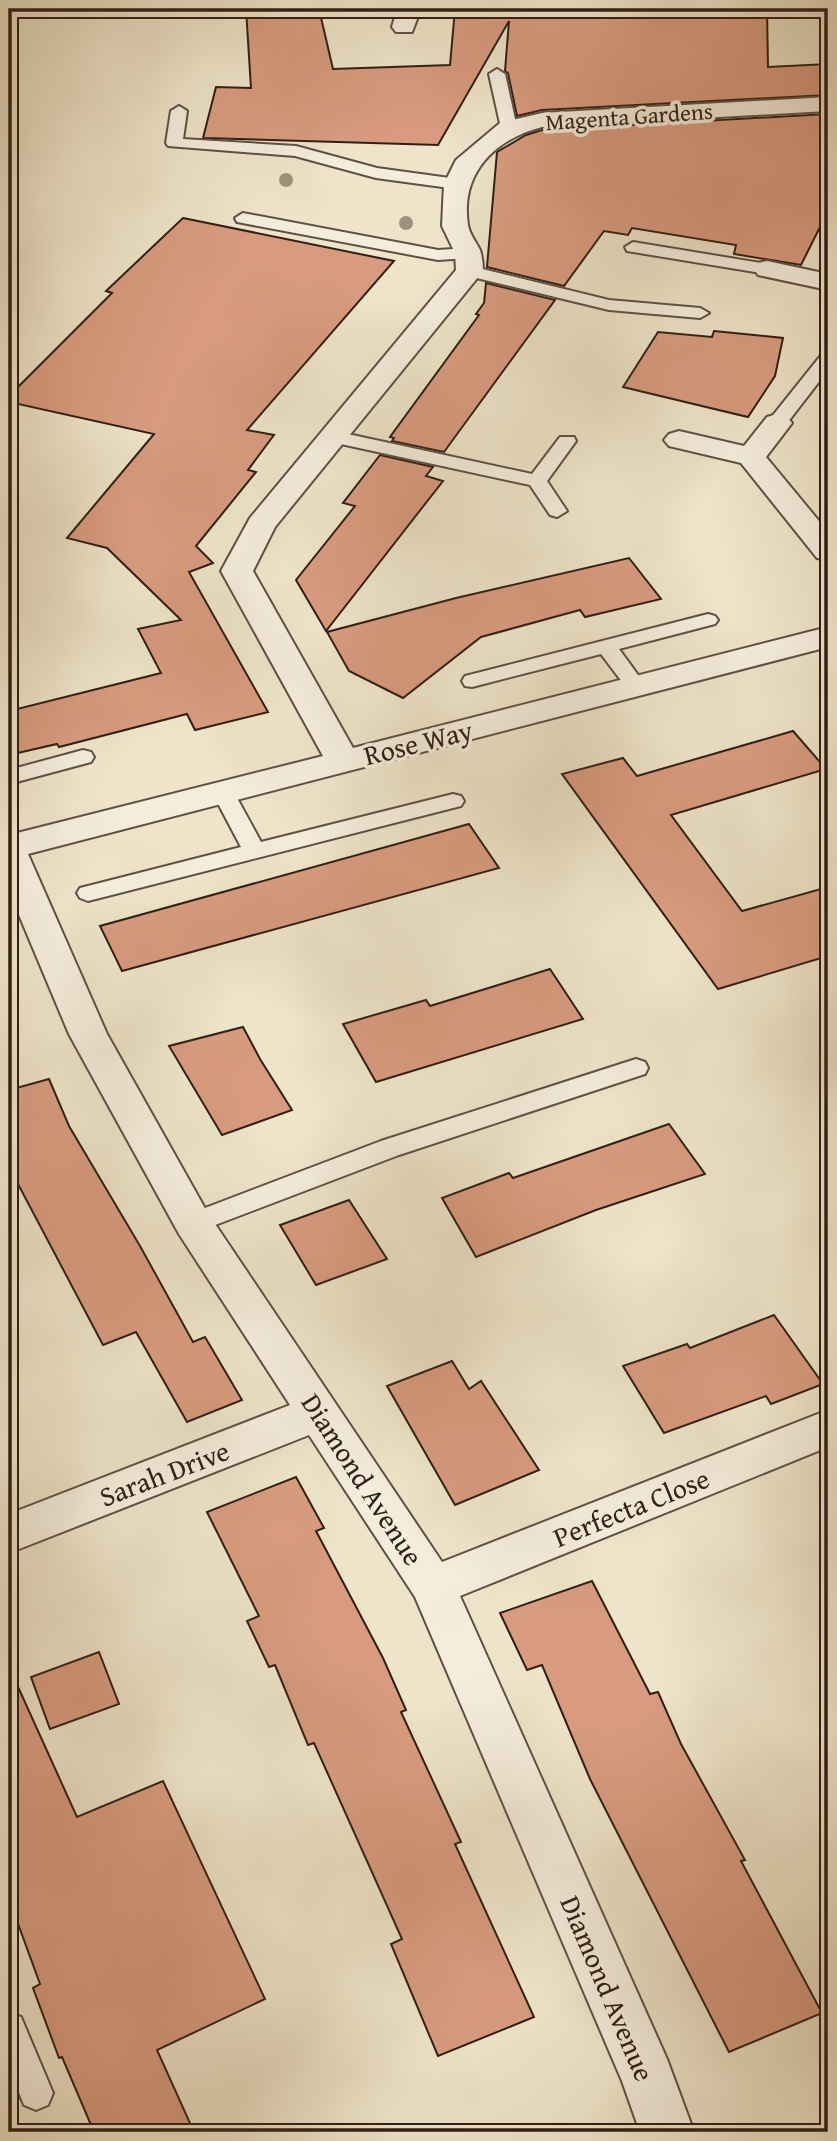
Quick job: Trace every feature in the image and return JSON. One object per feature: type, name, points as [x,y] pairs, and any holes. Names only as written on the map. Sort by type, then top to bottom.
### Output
[{"type":"street","name":"Magenta Gardens","points":[[457,184],[468,160],[509,128],[542,120],[828,104]]},
{"type":"street","points":[[344,761],[237,571],[261,524],[334,437],[469,262],[456,226],[457,184]]},
{"type":"street","points":[[767,269],[828,282]]},
{"type":"street","points":[[751,457],[777,423]]},
{"type":"street","points":[[679,440],[751,457],[828,551]]},
{"type":"street","name":"Rose Way","points":[[9,849],[828,637]]},
{"type":"street","name":"Diamond Avenue","points":[[9,849],[88,1034],[193,1223],[433,1586],[648,2078],[667,2132]]},
{"type":"street","name":"Sarah Drive","points":[[9,1534],[319,1412]]},
{"type":"street","name":"Perfecta Close","points":[[433,1586],[828,1428]]},
{"type":"lane","points":[[497,74],[509,128]]},
{"type":"lane","points":[[179,111],[174,143],[296,150],[376,173],[457,184]]},
{"type":"lane","points":[[243,218],[469,262],[609,305],[700,313]]},
{"type":"lane","points":[[633,247],[767,269]]},
{"type":"lane","points":[[777,423],[828,358]]},
{"type":"lane","points":[[334,437],[537,481],[557,512]]},
{"type":"lane","points":[[537,481],[567,441]]},
{"type":"lane","points":[[472,681],[708,620]]},
{"type":"lane","points":[[606,647],[636,686]]},
{"type":"lane","points":[[9,777],[83,757]]},
{"type":"lane","points":[[223,792],[254,851]]},
{"type":"lane","points":[[89,893],[453,801]]},
{"type":"lane","points":[[193,1223],[390,1148],[636,1068]]},
{"type":"lane","points":[[9,2029],[36,2093]]},
{"type":"building","points":[[246,9],[319,9],[333,69],[450,65],[455,9],[767,9],[768,67],[828,64],[828,95],[542,110],[517,116],[508,73],[505,71],[509,21],[438,145],[203,138],[216,87],[251,88]]},
{"type":"building","points":[[828,114],[828,211],[801,265],[734,254],[736,245],[632,228],[628,235],[604,231],[564,286],[487,267],[497,152],[526,135],[542,130]]},
{"type":"building","points":[[183,218],[394,261],[247,430],[274,435],[248,470],[256,472],[196,546],[213,563],[189,572],[268,712],[195,730],[187,714],[59,747],[57,744],[9,755],[9,711],[161,673],[138,629],[181,620],[107,548],[67,538],[154,434],[9,402],[9,396],[112,293],[106,291]]},
{"type":"building","points":[[486,283],[555,300],[444,452],[392,441],[394,438],[390,437],[479,315],[476,314],[484,303]]},
{"type":"building","points":[[714,331],[783,338],[775,376],[748,417],[623,387],[658,332],[712,337]]},
{"type":"building","points":[[380,455],[433,467],[426,476],[443,481],[326,631],[296,580],[355,506],[343,503]]},
{"type":"building","points":[[629,558],[661,599],[585,617],[580,610],[481,637],[403,698],[349,671],[327,632],[456,598]]},
{"type":"building","points":[[793,731],[826,769],[671,815],[742,911],[828,887],[828,956],[718,989],[562,774],[623,758],[637,776]]},
{"type":"building","points":[[469,824],[499,868],[122,971],[100,926]]},
{"type":"building","points":[[550,969],[583,1019],[376,1082],[343,1024],[426,1000],[430,1006]]},
{"type":"building","points":[[243,1027],[292,1110],[222,1135],[169,1046]]},
{"type":"building","points":[[49,1079],[69,1126],[193,1342],[205,1337],[242,1400],[187,1422],[136,1332],[103,1345],[9,1167],[9,1090]]},
{"type":"building","points":[[669,1124],[705,1174],[596,1210],[476,1257],[442,1198],[509,1173],[513,1178]]},
{"type":"building","points":[[349,1200],[387,1259],[316,1285],[280,1225]]},
{"type":"building","points":[[774,1315],[823,1384],[771,1404],[766,1396],[664,1433],[623,1366],[687,1344],[690,1348]]},
{"type":"building","points":[[452,1361],[469,1389],[481,1381],[539,1470],[455,1505],[387,1386]]},
{"type":"building","points":[[296,1477],[324,1528],[316,1531],[383,1658],[406,1710],[401,1712],[461,1842],[455,1844],[534,2017],[438,2056],[391,1944],[402,1939],[314,1743],[308,1745],[275,1665],[269,1667],[247,1621],[259,1616],[207,1512]]},
{"type":"building","points":[[592,1581],[650,1694],[658,1692],[681,1744],[745,1860],[741,1861],[822,2013],[729,2052],[590,1779],[542,1665],[527,1670],[500,1613]]},
{"type":"building","points":[[99,1652],[119,1704],[50,1729],[31,1677]]},
{"type":"building","points":[[9,1667],[77,1817],[163,1781],[265,1999],[157,2050],[194,2132],[94,2132],[62,2057],[59,2058],[33,1988],[40,1984],[9,1899]]}]
